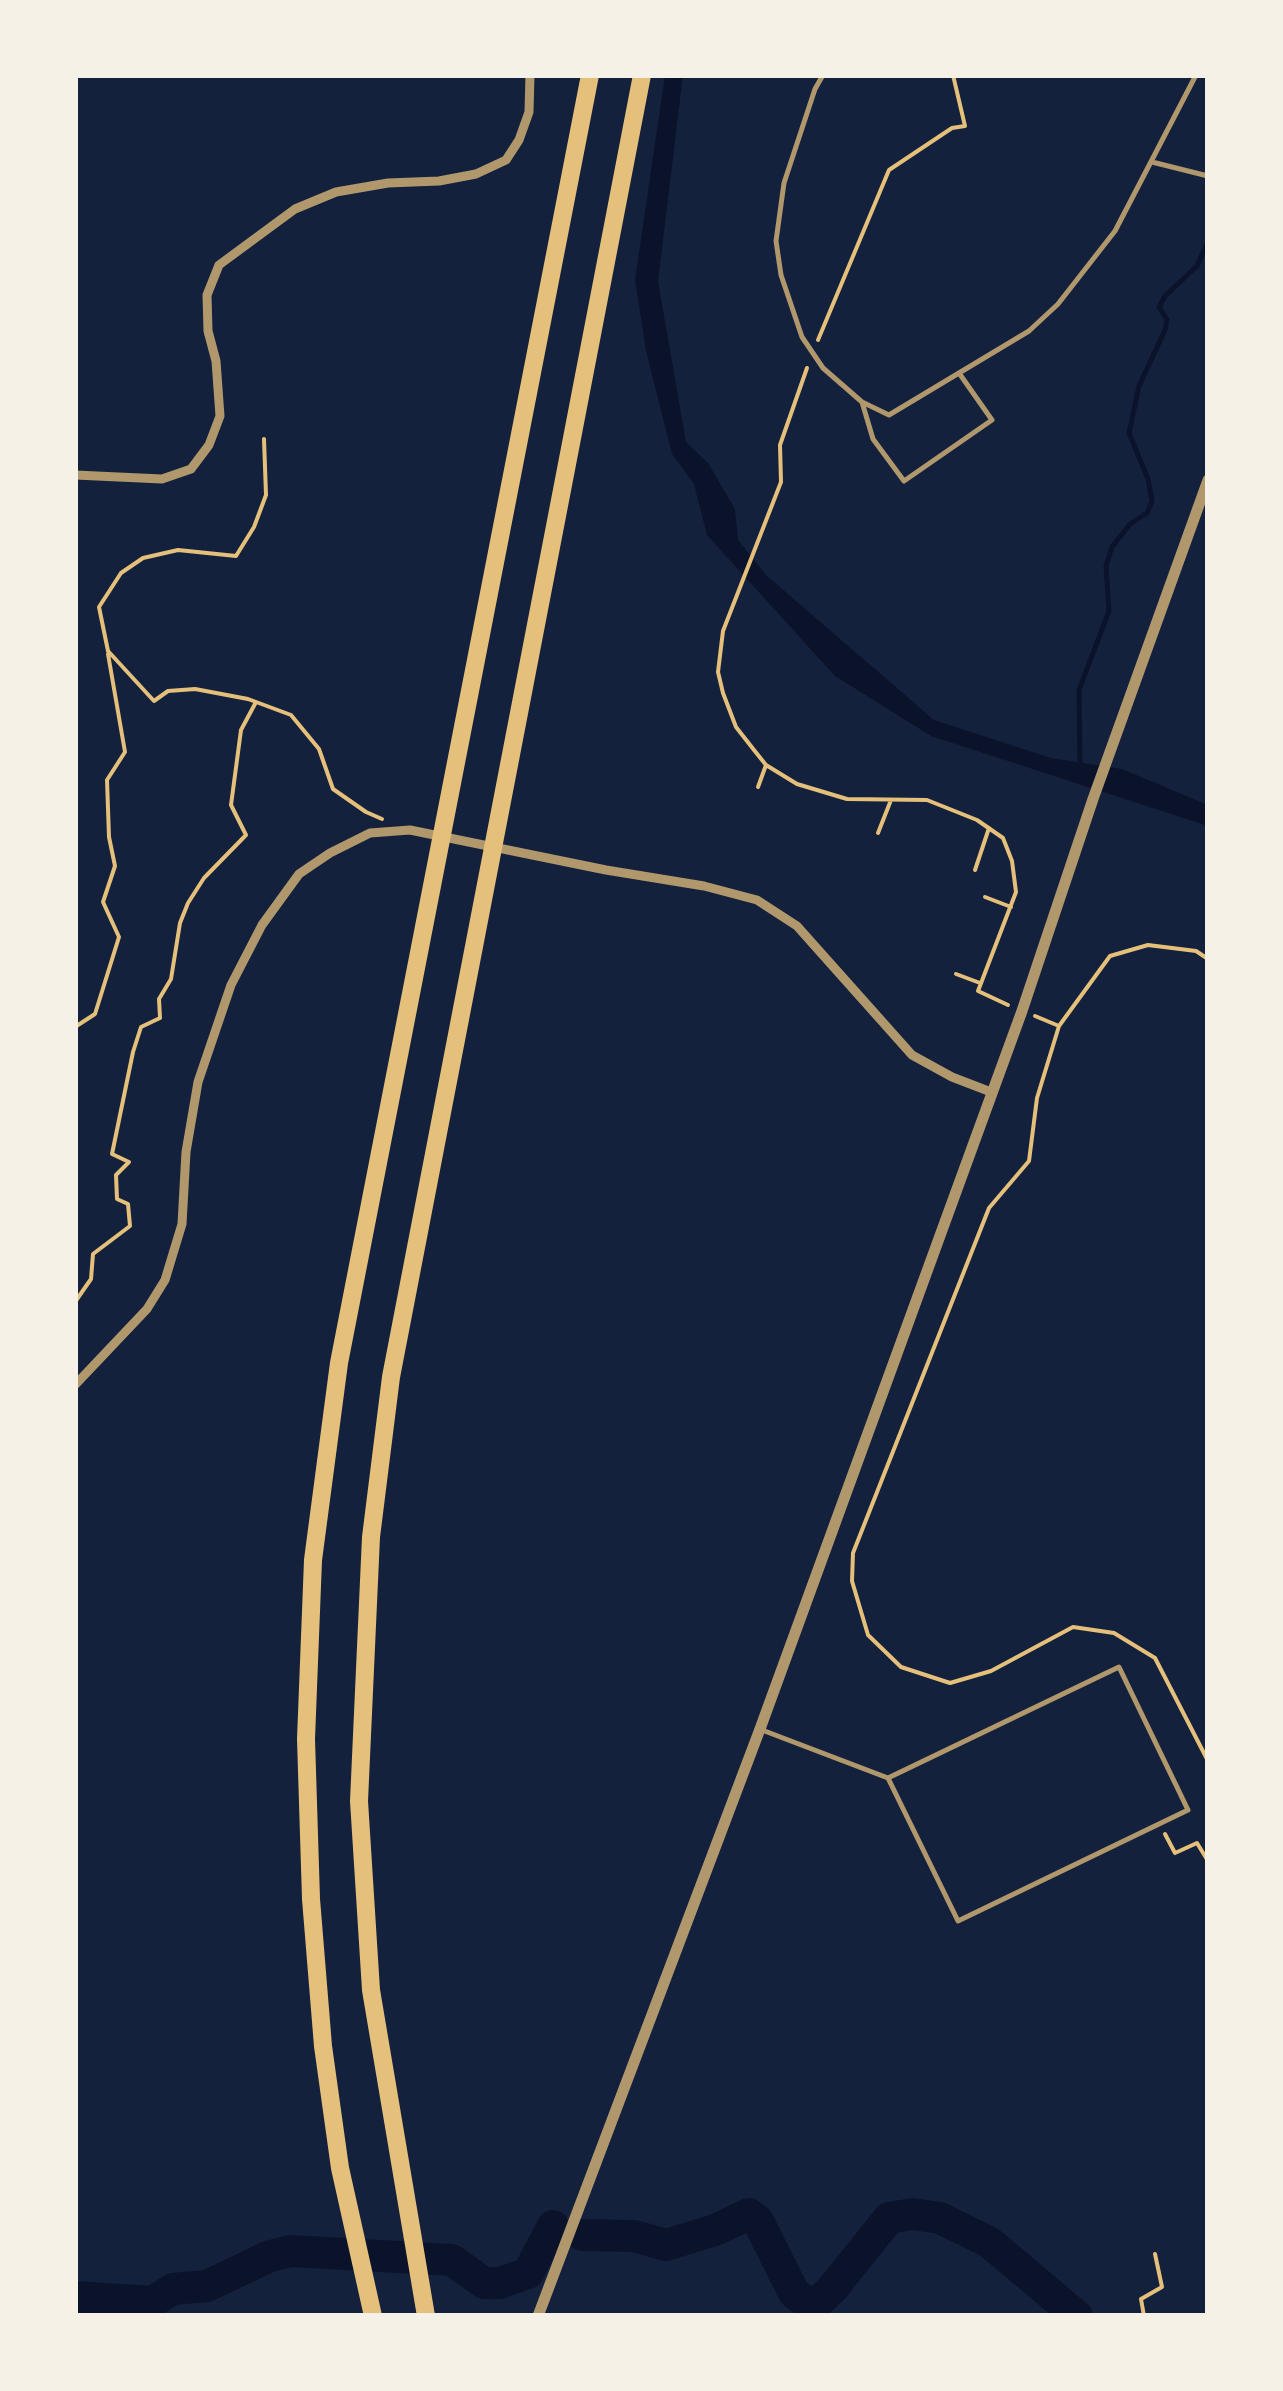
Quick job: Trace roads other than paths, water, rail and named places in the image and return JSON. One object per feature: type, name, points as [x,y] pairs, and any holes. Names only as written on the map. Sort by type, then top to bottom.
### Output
[{"type":"highway","points":[[373,2316],[340,2168],[323,2046],[311,1899],[306,1739],[313,1560],[339,1363],[590,75]]},
{"type":"highway","points":[[426,2316],[371,1990],[360,1801],[371,1537],[390,1377],[642,75]]},
{"type":"street","points":[[75,475],[144,480],[162,479],[191,469],[209,445],[220,416],[207,295],[219,265],[295,208],[336,192],[388,182],[439,182],[476,174],[506,160],[530,112],[530,75]]},
{"type":"street","points":[[538,2316],[760,1729],[1022,1011],[1093,799],[1208,480]]},
{"type":"street","points":[[75,1385],[116,1346],[165,1280],[182,1224],[186,1152],[198,1082],[231,985],[262,925],[299,874],[370,833],[410,830],[704,886],[757,900],[797,926],[912,1055],[991,1092]]},
{"type":"lane","points":[[823,75],[815,88],[784,184],[776,241],[790,308],[822,368],[862,402],[889,415],[1029,331],[1058,304],[1116,231],[1196,75]]},
{"type":"lane","points":[[1152,162],[1208,176]]},
{"type":"lane","points":[[862,402],[873,439],[904,481],[992,420],[959,373]]},
{"type":"lane","points":[[760,1729],[888,1778],[958,1921],[1188,1810],[1119,1667],[888,1778]]},
{"type":"water","points":[[665,75],[683,75],[658,281],[686,442],[708,463],[735,509],[738,540],[766,575],[934,720],[1051,758],[1122,769],[1208,805],[1208,826],[931,736],[835,676],[707,535],[694,484],[672,454],[646,351],[635,280]]},
{"type":"waterway","points":[[1080,768],[1079,690],[1109,611],[1106,566],[1112,547],[1130,524],[1147,513],[1152,501],[1148,479],[1129,433],[1139,386],[1165,330],[1167,320],[1159,307],[1165,296],[1197,266],[1208,241]]},
{"type":"waterway","points":[[582,2235],[634,2236],[666,2245],[715,2230],[749,2214],[758,2221],[794,2293],[813,2307],[889,2218],[913,2214],[940,2218],[989,2242],[1077,2316]]},
{"type":"waterway","points":[[75,2297],[152,2302],[173,2289],[207,2286],[270,2256],[291,2251],[452,2260],[484,2283],[500,2283],[528,2273],[553,2226]]}]
